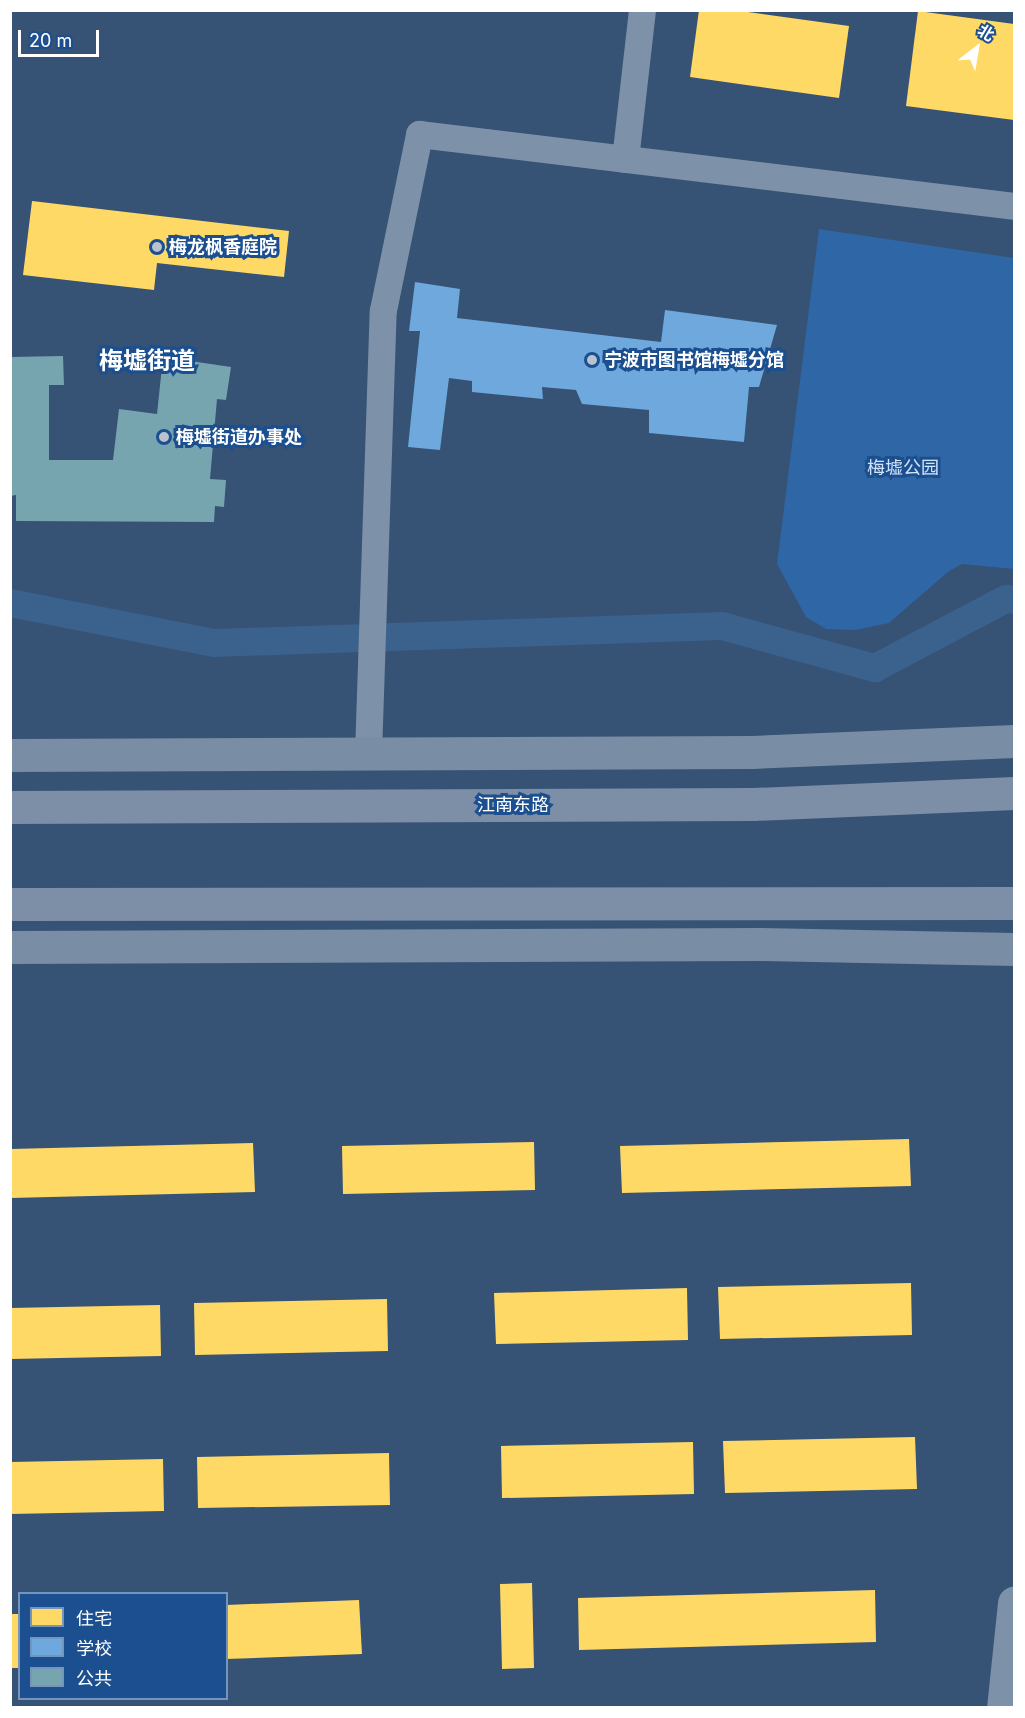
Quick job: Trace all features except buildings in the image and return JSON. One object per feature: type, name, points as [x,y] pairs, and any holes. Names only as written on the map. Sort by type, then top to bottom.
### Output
[{"type":"main road","points":[[10,755],[752,752],[1014,741]]},
{"type":"main road","name":"江南东路","points":[[10,807],[753,804],[1014,793]]},
{"type":"main road","points":[[10,904],[1014,903]]},
{"type":"main road","points":[[10,947],[758,945],[1014,949]]},
{"type":"street","points":[[625,159],[642,10]]},
{"type":"street","points":[[368,754],[382,310],[419,134],[1014,206]]},
{"type":"street","points":[[1003,1707],[1014,1603]]},
{"type":"green space","name":"梅墟公园","points":[[819,229],[1014,258],[1014,569],[962,564],[949,571],[889,623],[855,630],[826,629],[806,617],[777,564]]},
{"type":"waterway","points":[[10,603],[214,643],[722,626],[875,668],[1006,599],[1014,600]]},
{"type":"place","name":"梅龙枫香庭院","points":[[157,247]]},
{"type":"place","name":"宁波市图书馆梅墟分馆","points":[[592,360]]},
{"type":"place","name":"梅墟街道办事处","points":[[164,437]]},
{"type":"district","name":"梅墟街道","points":[[147,361]]}]
